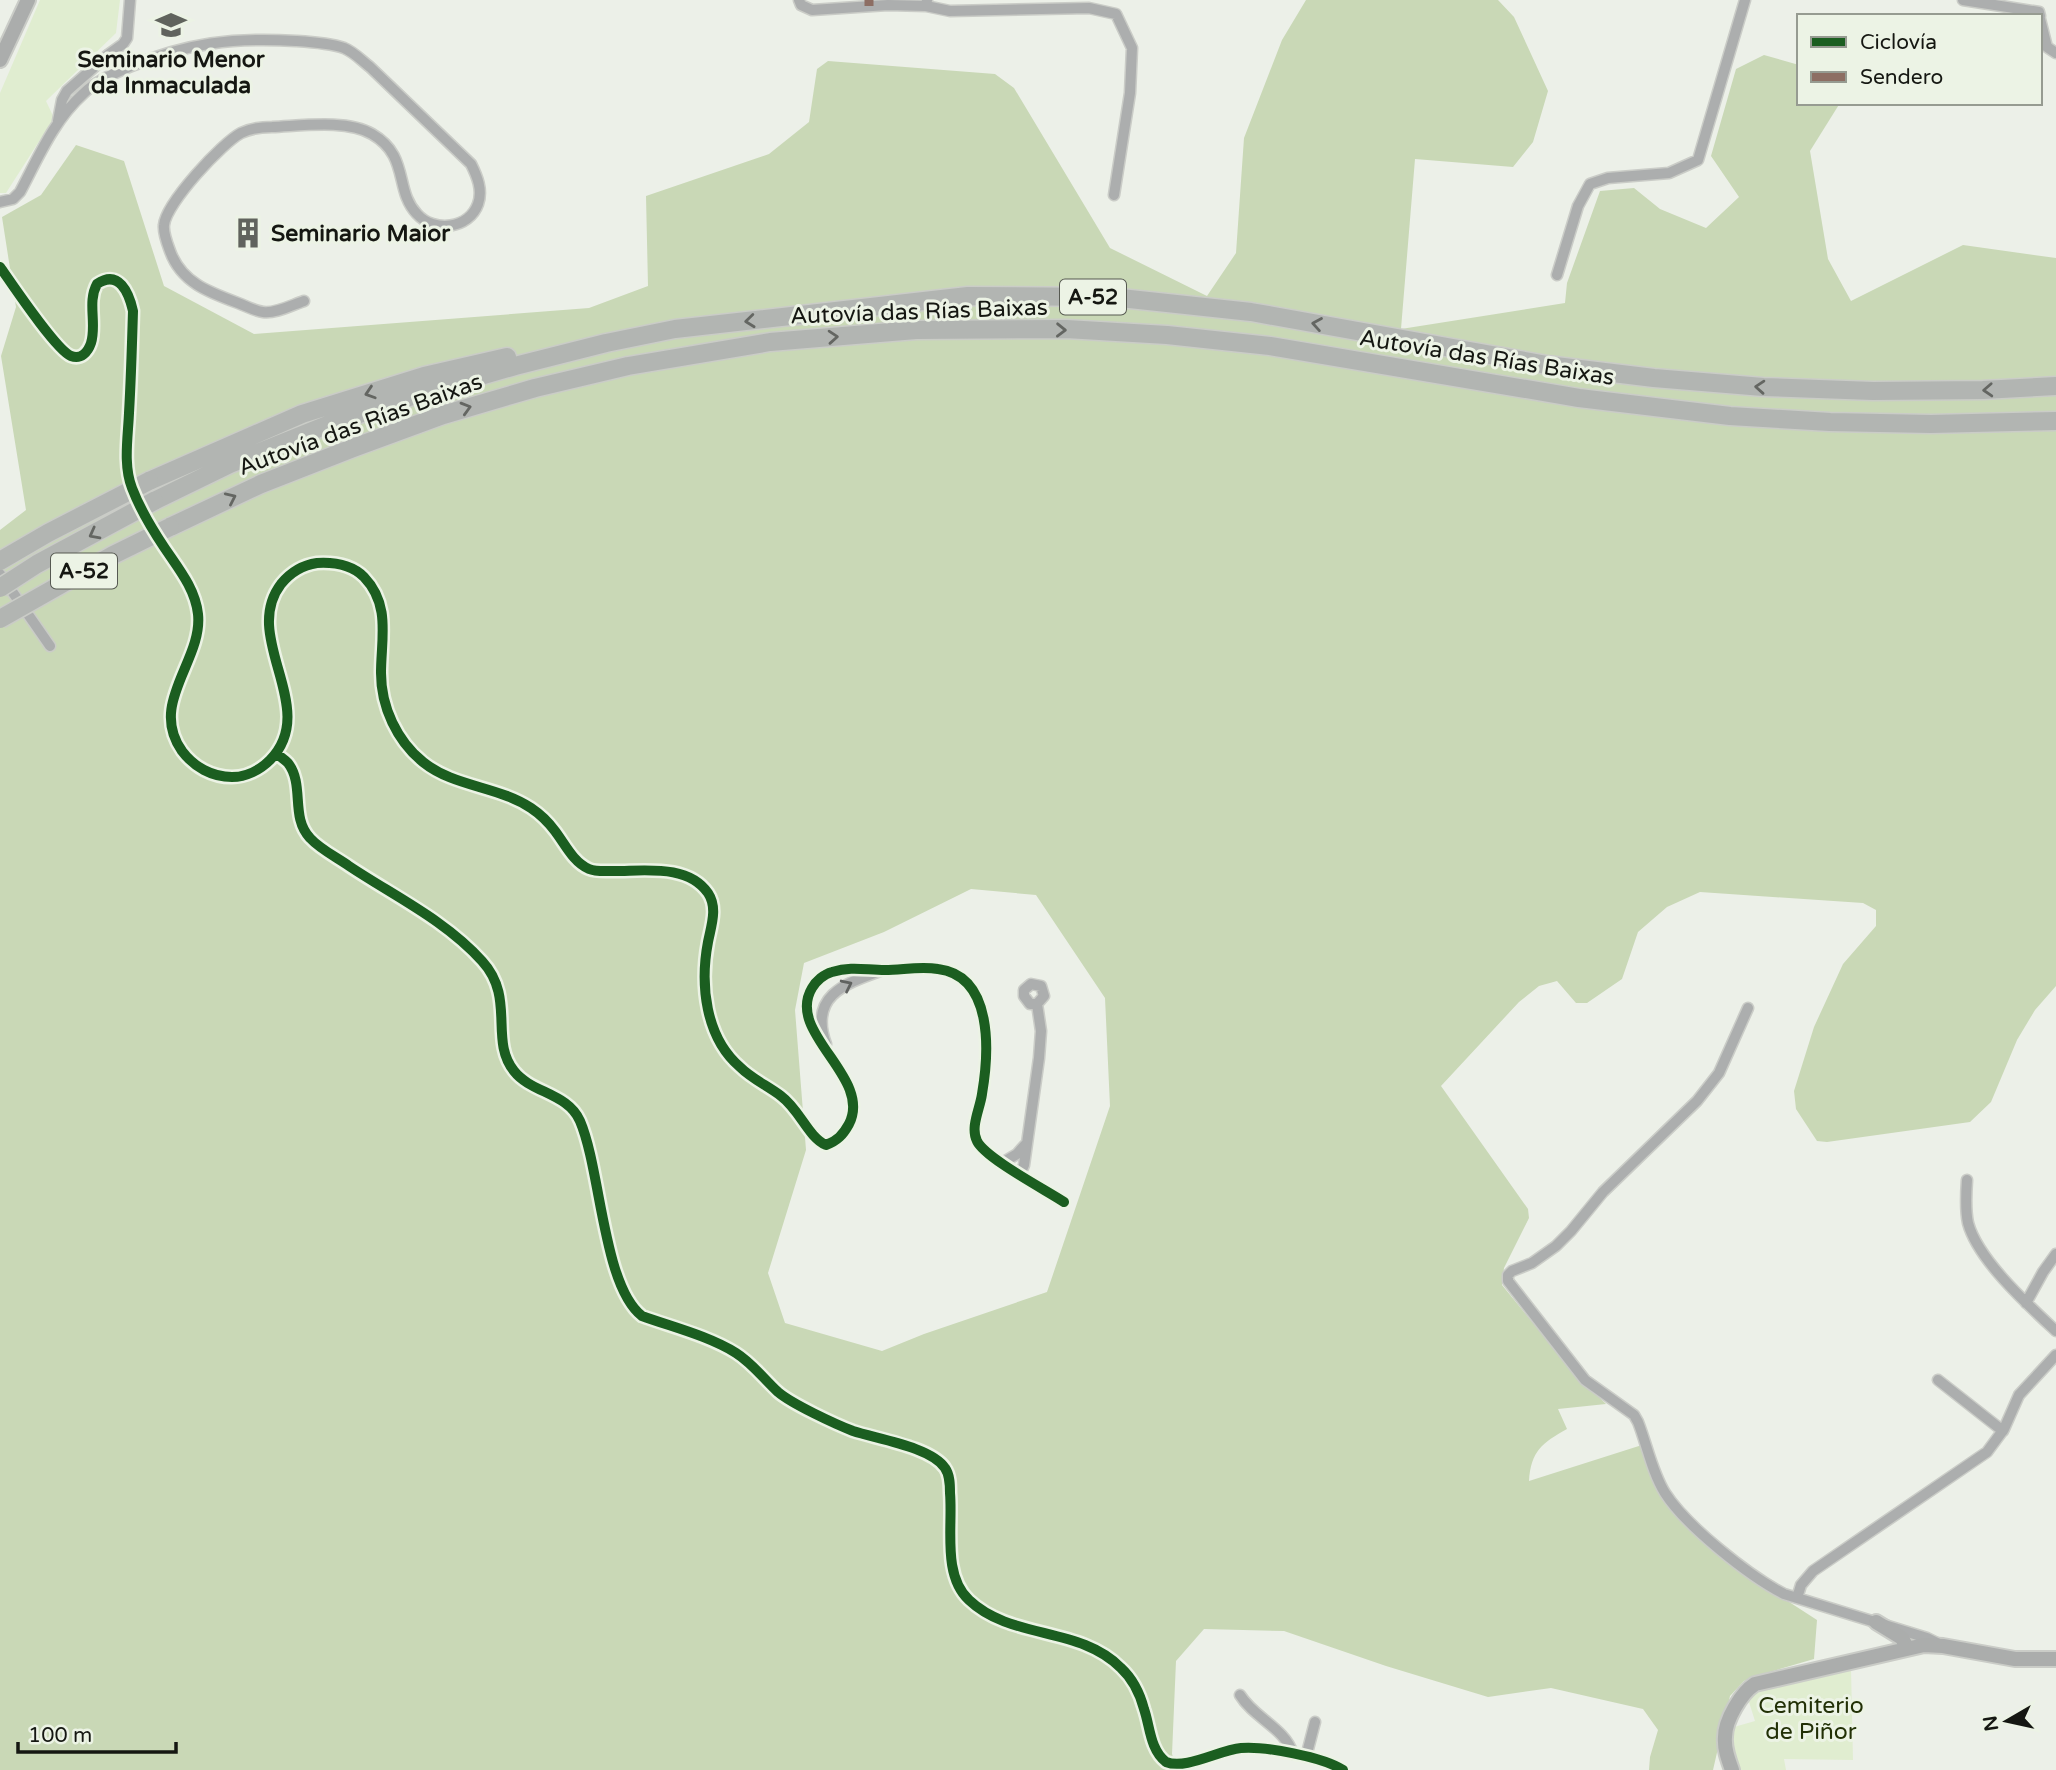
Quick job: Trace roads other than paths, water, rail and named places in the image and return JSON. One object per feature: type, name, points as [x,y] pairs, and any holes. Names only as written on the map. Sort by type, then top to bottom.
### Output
[{"type":"highway","name":"Autovía das Rías Baixas","points":[[0,588],[37,564],[154,501],[230,464],[327,425],[418,394],[515,366],[675,329],[968,296],[1111,297],[1251,312],[1547,365],[1654,378],[1763,387],[1873,391],[2056,386]]},
{"type":"highway","points":[[0,561],[149,481],[302,414],[424,376],[607,334],[675,329]]},
{"type":"highway","name":"Autovía das Rías Baixas","points":[[0,619],[113,555],[261,484],[443,415],[535,388],[628,366],[769,342],[916,330],[1066,329],[1167,335],[1270,346],[1579,398],[1730,416],[1931,424],[2056,421]]},
{"type":"street","points":[[0,60],[28,0]]},
{"type":"street","points":[[58,122],[62,100],[67,91],[127,38],[130,0]]},
{"type":"street","points":[[799,0],[801,5],[812,10],[926,3],[950,11],[1089,8],[1116,14],[1132,48],[1130,93],[1114,195]]},
{"type":"street","points":[[1557,275],[1578,206],[1590,184],[1608,178],[1670,173],[1698,160],[1745,0]]},
{"type":"street","points":[[1963,0],[2039,14]]},
{"type":"street","points":[[2042,26],[2047,47],[2056,53]]},
{"type":"street","points":[[0,202],[13,199],[20,192],[58,122],[82,94],[102,80],[158,57],[212,42],[264,39],[335,46],[355,55],[471,164],[478,177],[479,202],[475,211],[458,224],[434,225],[423,220],[414,212],[408,200],[397,161],[389,148],[369,132],[343,125],[252,128],[239,134],[218,151],[167,216],[164,226],[174,262],[181,273],[192,282],[264,312],[304,301]]},
{"type":"street","points":[[0,267],[50,335],[73,357],[80,357],[92,342],[93,295],[97,284],[110,279],[121,284],[127,292],[133,311],[127,450],[130,482],[156,535],[191,589],[198,618],[197,631],[174,694],[171,713],[172,729],[187,757],[200,768],[227,777],[242,776],[254,771],[276,752],[282,742],[287,719],[284,692],[270,634],[269,615],[272,600],[288,577],[305,566],[324,563],[348,567],[365,578],[381,604],[384,628],[381,670],[384,699],[390,719],[401,737],[422,761],[438,772],[532,808],[554,829],[585,867],[603,871],[681,873],[694,878],[705,890],[713,909],[704,985],[713,1027],[734,1062],[791,1105],[814,1137],[826,1145],[842,1135],[852,1116],[849,1088],[809,1019],[807,1005],[811,990],[819,979],[829,972],[856,967],[884,970],[942,969],[963,978],[974,991],[981,1006],[986,1053],[983,1092],[974,1132],[980,1146],[1064,1202]]},
{"type":"street","points":[[0,574],[50,646]]},
{"type":"street","points":[[276,752],[289,764],[300,824],[310,838],[369,879],[429,915],[491,972],[500,991],[504,1052],[509,1063],[521,1077],[563,1102],[579,1119],[592,1158],[617,1278],[636,1311],[642,1316],[732,1351],[788,1399],[850,1429],[928,1454],[943,1464],[949,1480],[952,1560],[964,1595],[979,1609],[993,1616],[1023,1628],[1089,1647],[1111,1659],[1135,1686],[1144,1706],[1155,1748],[1170,1764],[1192,1765],[1225,1751],[1262,1748],[1306,1757],[1343,1770]]},
{"type":"street","points":[[833,1061],[822,1026],[827,999],[841,986],[884,970]]},
{"type":"street","points":[[811,990],[816,998],[827,999]]},
{"type":"street","points":[[1020,1174],[1024,1165],[1039,1058],[1041,1031],[1037,1004]]},
{"type":"street","points":[[1748,1008],[1719,1073],[1697,1101],[1603,1192],[1556,1246],[1532,1263],[1512,1271],[1507,1281],[1585,1380],[1634,1415],[1660,1484],[1684,1516],[1722,1551],[1772,1588],[1927,1638],[1943,1646]]},
{"type":"street","points":[[1002,1163],[1017,1154],[1025,1144]]},
{"type":"street","points":[[1967,1180],[1967,1213],[1973,1235],[1985,1255],[2026,1303],[2056,1331]]},
{"type":"street","points":[[2026,1303],[2056,1254]]},
{"type":"street","points":[[1797,1598],[1801,1585],[1813,1571],[1987,1452],[2003,1431],[2019,1395],[2056,1355]]},
{"type":"street","points":[[1938,1380],[2003,1431]]},
{"type":"street","points":[[1876,1622],[1902,1638],[1907,1648]]},
{"type":"street","points":[[1732,1770],[1725,1748],[1725,1731],[1735,1708],[1750,1687],[1760,1682],[1924,1645],[2015,1659],[2056,1659]]},
{"type":"street","points":[[1240,1695],[1283,1736],[1293,1754]]},
{"type":"street","points":[[1306,1757],[1315,1722]]},
{"type":"place","name":"Seminario Menor da Inmaculada","points":[[171,25]]},
{"type":"place","name":"Seminario Maior","points":[[248,233]]},
{"type":"park label","name":"Cemiterio de Piñor","points":[[1811,1718]]}]
